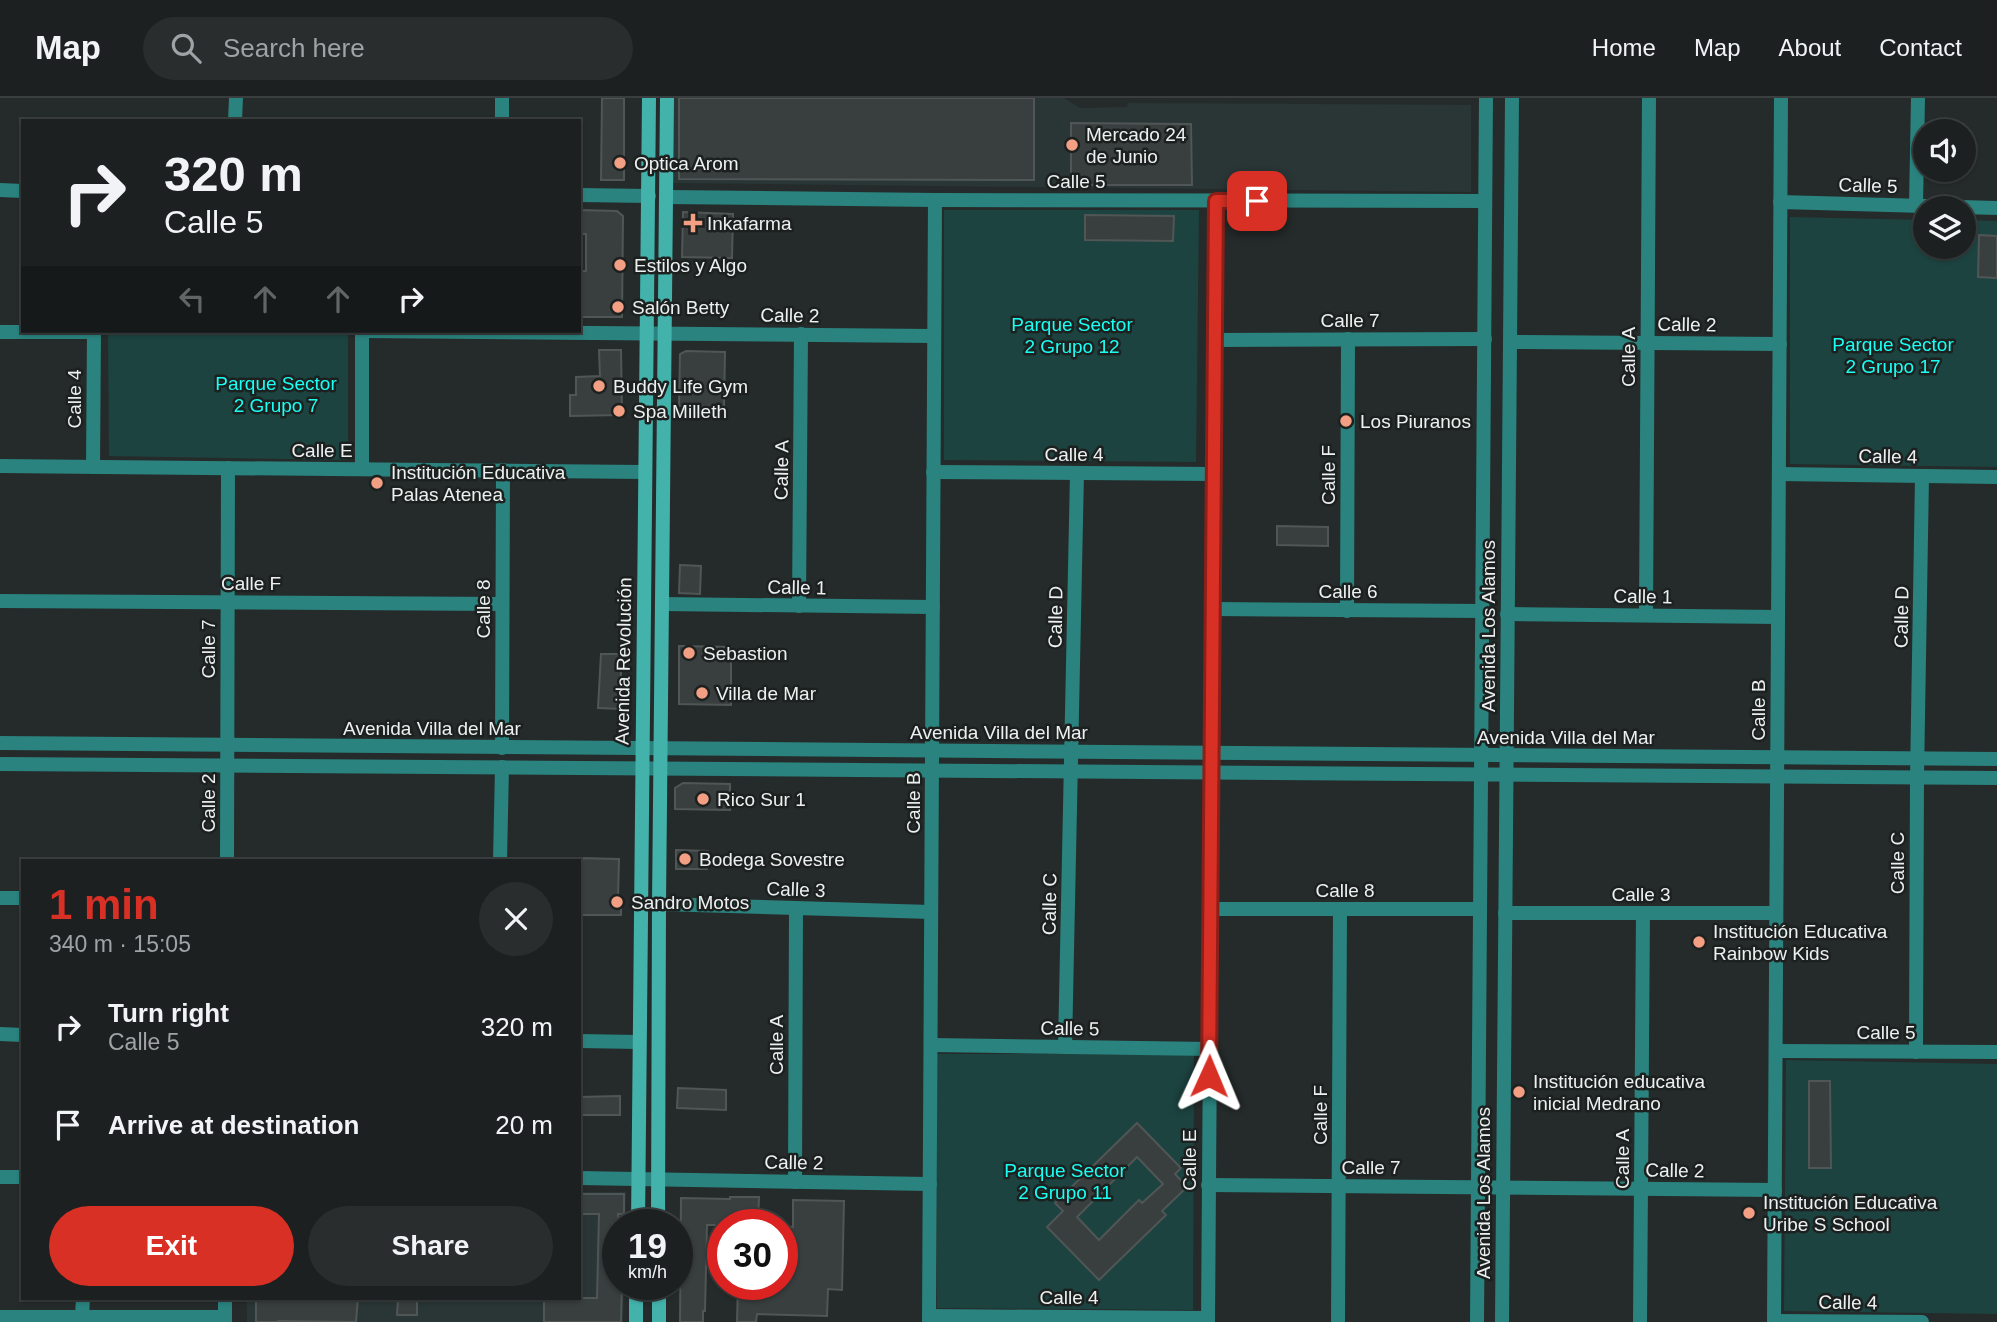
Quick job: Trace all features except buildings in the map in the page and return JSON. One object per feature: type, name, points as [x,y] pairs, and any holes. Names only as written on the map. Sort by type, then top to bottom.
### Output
[{"type":"main road","name":"Avenida Revolución","points":[[638,1209],[649,98]]},
{"type":"main road","name":"Avenida Revolución","points":[[658,1209],[667,98]]},
{"type":"main road","points":[[636,1300],[636,1322]]},
{"type":"main road","points":[[659,1300],[659,1322]]},
{"type":"street","points":[[236,98],[236,119]]},
{"type":"street","points":[[502,98],[502,119]]},
{"type":"street","name":"Avenida Los Alamos","points":[[1486,98],[1480,909],[1491,1187],[1502,1322]]},
{"type":"street","name":"Avenida Los Alamos","points":[[1478,1322],[1491,1187],[1505,913],[1512,98]]},
{"type":"street","name":"Calle A","points":[[1646,615],[1649,98]]},
{"type":"street","name":"Calle B","points":[[1774,1321],[1781,98]]},
{"type":"street","points":[[1916,196],[1918,98]]},
{"type":"street","points":[[0,190],[21,191]]},
{"type":"street","points":[[581,195],[649,196]]},
{"type":"street","name":"Calle 5","points":[[666,197],[1485,201]]},
{"type":"street","name":"Calle B","points":[[929,1319],[934,200]]},
{"type":"street","name":"Calle E","points":[[1208,1320],[1216,201]]},
{"type":"street","name":"Calle 5","points":[[1780,202],[1913,206]]},
{"type":"street","name":"Calle 5","points":[[1976,207],[1997,208]]},
{"type":"street","points":[[0,332],[21,332]]},
{"type":"street","name":"Calle 4","points":[[93,467],[94,333]]},
{"type":"street","points":[[362,333],[362,469]]},
{"type":"street","points":[[551,333],[646,334]]},
{"type":"street","name":"Calle 2","points":[[646,334],[934,336]]},
{"type":"street","name":"Calle A","points":[[799,606],[802,334]]},
{"type":"street","name":"Calle F","points":[[1347,611],[1348,339]]},
{"type":"street","name":"Calle 7","points":[[1215,340],[1485,339]]},
{"type":"street","name":"Calle 2","points":[[1510,342],[1780,344]]},
{"type":"street","name":"Calle E","points":[[0,466],[644,472]]},
{"type":"street","name":"Calle 7","points":[[227,745],[228,468]]},
{"type":"street","name":"Calle 8","points":[[502,748],[503,470]]},
{"type":"street","name":"Calle 4","points":[[933,472],[1214,474]]},
{"type":"street","name":"Calle D","points":[[1071,762],[1077,473]]},
{"type":"street","name":"Calle 4","points":[[1779,474],[1997,477]]},
{"type":"street","name":"Calle D","points":[[1917,759],[1923,476]]},
{"type":"street","name":"Calle F","points":[[0,601],[502,604]]},
{"type":"street","name":"Calle 1","points":[[662,604],[933,607]]},
{"type":"street","name":"Calle 6","points":[[1213,609],[1483,611]]},
{"type":"street","name":"Calle 1","points":[[1507,614],[1778,617]]},
{"type":"street","name":"Avenida Villa del Mar","points":[[0,743],[932,751],[1212,772],[1997,778]]},
{"type":"street","name":"Calle 2","points":[[227,745],[227,859]]},
{"type":"street","name":"Avenida Villa del Mar","points":[[0,764],[932,771],[1212,752],[1997,759]]},
{"type":"street","name":"Calle C","points":[[1916,1052],[1917,759]]},
{"type":"street","name":"Calle C","points":[[1065,1047],[1071,762]]},
{"type":"street","points":[[500,859],[502,767]]},
{"type":"street","points":[[0,898],[21,898]]},
{"type":"street","name":"Calle 3","points":[[659,905],[931,912]]},
{"type":"street","name":"Calle A","points":[[795,1182],[796,908]]},
{"type":"street","name":"Calle 8","points":[[1210,909],[1480,909]]},
{"type":"street","name":"Calle F","points":[[1338,1322],[1340,909]]},
{"type":"street","name":"Calle 3","points":[[1505,913],[1776,913]]},
{"type":"street","name":"Calle A","points":[[1640,1322],[1643,913]]},
{"type":"street","points":[[0,1034],[21,1035]]},
{"type":"street","points":[[581,1041],[639,1042]]},
{"type":"street","name":"Calle 5","points":[[931,1045],[1210,1049]]},
{"type":"street","name":"Calle 5","points":[[1776,1051],[1997,1052]]},
{"type":"street","points":[[0,1177],[21,1177]]},
{"type":"street","points":[[581,1178],[657,1179]]},
{"type":"street","name":"Calle 2","points":[[657,1179],[930,1184]]},
{"type":"street","name":"Calle 7","points":[[1208,1185],[1491,1187]]},
{"type":"street","name":"Calle 2","points":[[1491,1187],[1775,1190]]},
{"type":"street","points":[[82,1317],[83,1300]]},
{"type":"street","points":[[0,1317],[225,1320],[225,1300]]},
{"type":"street","name":"Calle 4","points":[[929,1319],[1208,1320]]},
{"type":"street","name":"Calle 4","points":[[1774,1321],[1922,1322]]},
{"type":"shaded area","name":"Mercado 24 de Junio","points":[[673,98],[1064,98],[1080,108],[1127,107],[1128,103],[1471,105],[1471,192],[672,183]]},
{"type":"shaded area","points":[[581,1192],[626,1192],[625,1209],[602,1209],[602,1300],[624,1300],[623,1322],[247,1322],[247,1300],[581,1300]]},
{"type":"green space","name":"Parque Sector 2 Grupo 12","points":[[944,210],[1199,210],[1196,462],[944,460]]},
{"type":"green space","name":"Parque Sector 2 Grupo 17","points":[[1790,217],[1913,220],[1913,259],[1976,259],[1976,220],[1997,221],[1997,467],[1790,464]]},
{"type":"green space","name":"Parque Sector 2 Grupo 7","points":[[108,333],[348,333],[348,460],[109,456]]},
{"type":"green space","name":"Parque Sector 2 Grupo 11","points":[[937,1054],[1194,1054],[1193,1310],[937,1308]]},
{"type":"green space","points":[[1786,1060],[1997,1064],[1997,1314],[1784,1311]]},
{"type":"green space","points":[[214,1300],[214,1302],[96,1301]]},
{"type":"place","name":"Mercado 24 de Junio","points":[[1072,145]]},
{"type":"place","name":"Optica Arom","points":[[620,163]]},
{"type":"place","name":"Inkafarma","points":[[693,223]]},
{"type":"place","name":"Estilos y Algo","points":[[620,265]]},
{"type":"place","name":"Salón Betty","points":[[618,307]]},
{"type":"place","name":"Buddy Life Gym","points":[[599,386]]},
{"type":"place","name":"Spa Milleth","points":[[619,411]]},
{"type":"place","name":"Los Piuranos","points":[[1346,421]]},
{"type":"place","name":"Institución Educativa Palas Atenea","points":[[377,483]]},
{"type":"place","name":"Sebastion","points":[[689,653]]},
{"type":"place","name":"Villa de Mar","points":[[702,693]]},
{"type":"place","name":"Rico Sur 1","points":[[703,799]]},
{"type":"place","name":"Bodega Sovestre","points":[[685,859]]},
{"type":"place","name":"Sandro Motos","points":[[617,902]]},
{"type":"place","name":"Institución Educativa Rainbow Kids","points":[[1699,942]]},
{"type":"place","name":"Institución educativa inicial Medrano","points":[[1519,1092]]},
{"type":"place","name":"Institución Educativa Uribe S School","points":[[1749,1213]]},
{"type":"route","points":[[1209,1076],[1216,201],[1257,201]]}]
